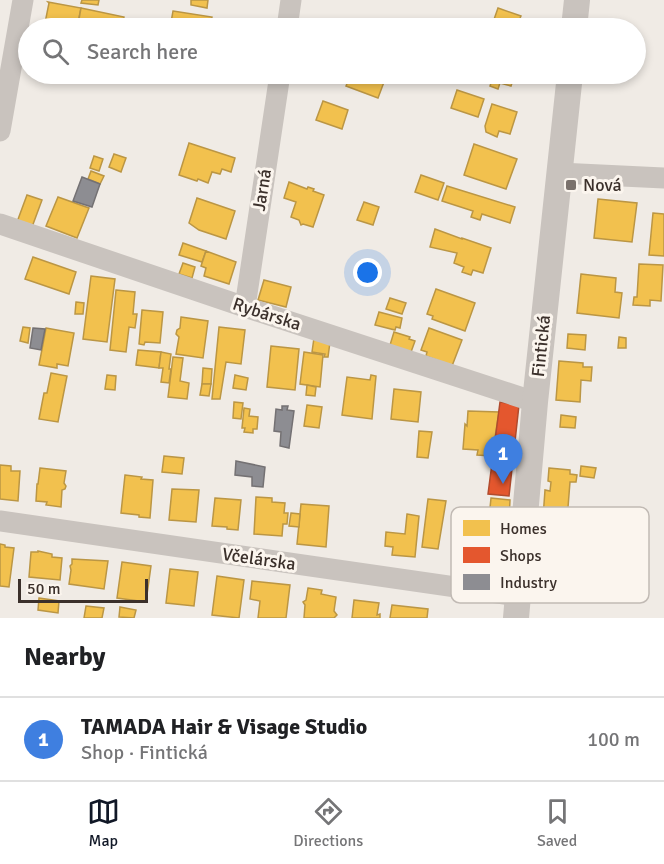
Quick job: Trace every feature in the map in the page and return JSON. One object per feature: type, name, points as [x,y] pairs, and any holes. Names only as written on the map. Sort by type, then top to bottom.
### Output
[{"type":"street","points":[[20,18],[23,0]]},
{"type":"street","points":[[288,18],[291,0]]},
{"type":"street","points":[[575,18],[578,0]]},
{"type":"street","points":[[0,131],[18,28]]},
{"type":"street","name":"Jarná","points":[[245,307],[278,84]]},
{"type":"street","name":"Fintická","points":[[526,507],[569,84]]},
{"type":"street","points":[[559,173],[664,178]]},
{"type":"street","name":"Rybárska","points":[[0,224],[536,402]]},
{"type":"street","name":"Včelárska","points":[[0,521],[451,596]]},
{"type":"street","name":"Včelárska","points":[[493,603],[517,607]]},
{"type":"building: Homes","points":[[82,0],[99,0],[98,5],[81,3]]},
{"type":"building: Homes","points":[[191,0],[208,0],[207,8],[191,5]]},
{"type":"building: Homes","points":[[49,3],[81,8],[79,18],[46,18]]},
{"type":"building: Homes","points":[[81,8],[124,17],[124,18],[79,18]]},
{"type":"building: Homes","points":[[498,8],[521,16],[520,18],[494,18]]},
{"type":"building: Homes","points":[[173,11],[212,17],[212,18],[172,18]]},
{"type":"building: Homes","points":[[347,84],[383,84],[378,98],[346,86]]},
{"type":"building: Homes","points":[[491,84],[500,84],[498,89],[490,86]]},
{"type":"building: Homes","points":[[457,90],[484,99],[478,117],[451,108]]},
{"type":"building: Homes","points":[[323,101],[348,110],[342,129],[316,120]]},
{"type":"building: Homes","points":[[492,104],[517,112],[510,134],[499,131],[497,137],[486,132],[485,126]]},
{"type":"building: Homes","points":[[189,143],[235,158],[231,172],[222,169],[220,174],[212,172],[208,183],[179,175]]},
{"type":"building: Homes","points":[[474,144],[517,159],[506,189],[464,175]]},
{"type":"building: Homes","points":[[114,154],[126,158],[121,172],[109,167]]},
{"type":"building: Homes","points":[[94,156],[103,159],[99,171],[90,168]]},
{"type":"building: Homes","points":[[91,171],[104,176],[100,184],[88,179]]},
{"type":"building: Homes","points":[[421,175],[444,183],[438,200],[415,192]]},
{"type":"building: Homes","points":[[289,182],[307,189],[308,187],[314,189],[313,191],[324,195],[313,227],[301,225],[299,220],[291,217],[296,202],[284,198]]},
{"type":"building: Homes","points":[[447,186],[515,207],[510,223],[482,214],[480,220],[471,217],[473,211],[442,201]]},
{"type":"building: Homes","points":[[27,195],[42,200],[32,227],[17,222]]},
{"type":"building: Homes","points":[[58,197],[89,208],[77,238],[46,226]]},
{"type":"building: Homes","points":[[197,198],[235,211],[226,239],[199,230],[189,223]]},
{"type":"building: Homes","points":[[598,199],[637,203],[632,242],[594,238]]},
{"type":"building: Homes","points":[[364,202],[379,207],[373,225],[357,220]]},
{"type":"building: Homes","points":[[653,213],[664,214],[664,256],[649,255]]},
{"type":"building: Homes","points":[[435,229],[491,248],[483,273],[473,270],[471,275],[462,272],[464,267],[454,263],[457,253],[430,247]]},
{"type":"building: Homes","points":[[183,243],[206,251],[202,262],[179,255]]},
{"type":"building: Homes","points":[[206,251],[236,262],[229,284],[204,276],[206,268],[201,266]]},
{"type":"building: Homes","points":[[33,257],[76,272],[69,294],[25,279]]},
{"type":"building: Homes","points":[[183,263],[195,267],[192,278],[179,274]]},
{"type":"building: Homes","points":[[639,264],[663,265],[661,301],[650,300],[650,306],[633,305],[634,297],[637,297]]},
{"type":"building: Homes","points":[[581,274],[616,278],[615,292],[622,293],[619,318],[577,313]]},
{"type":"building: Homes","points":[[91,276],[115,279],[107,342],[83,339]]},
{"type":"building: Homes","points":[[264,280],[291,287],[286,307],[258,300]]},
{"type":"building: Homes","points":[[436,289],[475,303],[465,331],[432,319],[433,316],[427,314]]},
{"type":"building: Homes","points":[[116,290],[135,292],[133,314],[137,314],[135,328],[129,327],[126,352],[110,350]]},
{"type":"building: Homes","points":[[390,298],[406,303],[402,314],[386,309]]},
{"type":"building: Homes","points":[[76,302],[84,303],[83,314],[75,314]]},
{"type":"building: Homes","points":[[142,310],[163,312],[160,343],[139,344]]},
{"type":"building: Homes","points":[[379,312],[402,318],[400,328],[396,327],[395,330],[375,325]]},
{"type":"building: Homes","points":[[181,317],[208,321],[203,358],[176,354],[179,337],[176,334],[180,328]]},
{"type":"building: Homes","points":[[23,327],[30,328],[28,343],[20,341]]},
{"type":"building: Homes","points":[[219,327],[245,330],[241,364],[226,362],[220,399],[212,399]]},
{"type":"building: Homes","points":[[46,328],[74,333],[68,366],[57,364],[57,368],[39,365]]},
{"type":"building: Homes","points":[[429,328],[462,340],[452,366],[426,356],[427,352],[421,350]]},
{"type":"building: Homes","points":[[394,332],[415,341],[411,352],[390,345]]},
{"type":"building: Homes","points":[[568,334],[586,335],[585,350],[567,348]]},
{"type":"building: Homes","points":[[619,337],[626,338],[626,348],[618,348]]},
{"type":"building: Homes","points":[[314,338],[330,342],[328,357],[324,357],[325,354],[312,352]]},
{"type":"building: Homes","points":[[271,346],[299,349],[295,390],[267,387]]},
{"type":"building: Homes","points":[[138,350],[161,352],[159,368],[136,365]]},
{"type":"building: Homes","points":[[161,352],[171,354],[169,383],[161,382],[163,368],[159,368]]},
{"type":"building: Homes","points":[[304,352],[323,355],[320,387],[300,384]]},
{"type":"building: Homes","points":[[173,357],[183,358],[180,381],[189,383],[187,399],[168,397]]},
{"type":"building: Homes","points":[[559,361],[583,363],[583,367],[592,367],[591,381],[581,380],[580,402],[556,400]]},
{"type":"building: Homes","points":[[203,368],[212,369],[211,384],[202,384]]},
{"type":"building: Homes","points":[[51,373],[67,376],[58,422],[39,419]]},
{"type":"building: Homes","points":[[107,375],[116,376],[115,390],[105,389]]},
{"type":"building: Homes","points":[[235,375],[248,378],[246,390],[233,388]]},
{"type":"building: Homes","points":[[371,375],[376,376],[372,419],[342,415],[347,377],[370,380]]},
{"type":"building: Homes","points":[[202,384],[211,384],[209,396],[200,395]]},
{"type":"building: Homes","points":[[307,385],[316,387],[315,396],[306,395]]},
{"type":"building: Homes","points":[[394,389],[421,392],[418,422],[391,419]]},
{"type":"building: Homes","points":[[234,402],[243,403],[241,419],[233,418]]},
{"type":"building: Homes","points":[[307,405],[322,407],[319,428],[304,426]]},
{"type":"building: Homes","points":[[244,408],[250,409],[249,416],[258,417],[257,429],[253,429],[253,433],[244,432],[245,428],[242,428]]},
{"type":"building: Homes","points":[[468,411],[499,412],[492,456],[477,455],[478,450],[463,449]]},
{"type":"building: Homes","points":[[561,415],[576,417],[575,428],[560,427]]},
{"type":"building: Homes","points":[[419,431],[432,432],[428,458],[417,457]]},
{"type":"building: Homes","points":[[164,456],[184,458],[182,474],[162,472]]},
{"type":"building: Homes","points":[[0,465],[11,466],[11,471],[20,471],[18,501],[0,499]]},
{"type":"building: Homes","points":[[581,466],[596,468],[594,478],[580,476]]},
{"type":"building: Homes","points":[[40,468],[66,471],[64,483],[66,486],[62,490],[61,507],[36,501]]},
{"type":"building: Homes","points":[[549,468],[570,470],[570,474],[577,475],[576,482],[570,482],[568,507],[544,507],[545,490],[550,491],[551,482],[548,481]]},
{"type":"building: Homes","points":[[125,475],[153,480],[150,518],[121,513]]},
{"type":"building: Homes","points":[[172,489],[199,490],[196,522],[169,520]]},
{"type":"building: Homes","points":[[256,497],[272,498],[272,502],[285,503],[284,513],[288,513],[287,524],[283,524],[282,536],[254,534]]},
{"type":"building: Homes","points":[[215,498],[241,500],[238,530],[212,526]]},
{"type":"building: Homes","points":[[491,498],[510,500],[510,507],[490,507]]},
{"type":"building: Homes","points":[[428,499],[446,501],[438,549],[422,547]]},
{"type":"building: Homes","points":[[301,504],[329,506],[326,547],[297,544]]},
{"type":"building: Homes","points":[[291,513],[300,514],[299,527],[289,526]]},
{"type":"building: Homes","points":[[407,514],[419,516],[415,557],[392,555],[393,547],[385,546],[386,532],[405,534]]},
{"type":"building: Homes","points":[[0,544],[14,548],[9,587],[0,586]]},
{"type":"building: Homes","points":[[31,552],[52,554],[52,557],[62,558],[60,580],[29,577]]},
{"type":"building: Homes","points":[[72,559],[108,561],[104,589],[69,584]]},
{"type":"building: Homes","points":[[122,562],[151,566],[146,602],[117,598]]},
{"type":"building: Homes","points":[[170,569],[198,572],[194,606],[166,603]]},
{"type":"building: Homes","points":[[217,576],[244,580],[239,618],[212,615]]},
{"type":"building: Homes","points":[[252,581],[290,585],[286,618],[258,618],[260,601],[250,599]]},
{"type":"building: Homes","points":[[308,588],[322,590],[321,594],[336,597],[334,611],[337,615],[334,618],[304,618],[305,605],[303,602],[306,600]]},
{"type":"building: Homes","points":[[39,598],[59,601],[58,613],[38,610]]},
{"type":"building: Homes","points":[[354,600],[379,603],[377,615],[380,614],[380,618],[352,618]]},
{"type":"building: Homes","points":[[392,605],[428,609],[427,618],[390,618]]},
{"type":"building: Homes","points":[[86,606],[104,608],[102,618],[84,618]]},
{"type":"building: Homes","points":[[120,607],[136,610],[134,618],[119,617]]},
{"type":"building: Shops","points":[[500,402],[519,405],[509,496],[488,494]]},
{"type":"building: Industry","points":[[82,177],[100,184],[92,207],[73,201]]},
{"type":"building: Industry","points":[[33,328],[45,329],[41,350],[30,348]]},
{"type":"building: Industry","points":[[282,406],[288,406],[287,410],[294,411],[289,448],[280,446],[281,432],[274,431],[276,409],[282,410]]},
{"type":"building: Industry","points":[[236,461],[265,467],[263,487],[252,486],[252,477],[235,475]]},
{"type":"place","name":"Nová","points":[[571,185]]},
{"type":"place","name":"TAMADA Hair & Visage Studio","points":[[503,484]]}]
